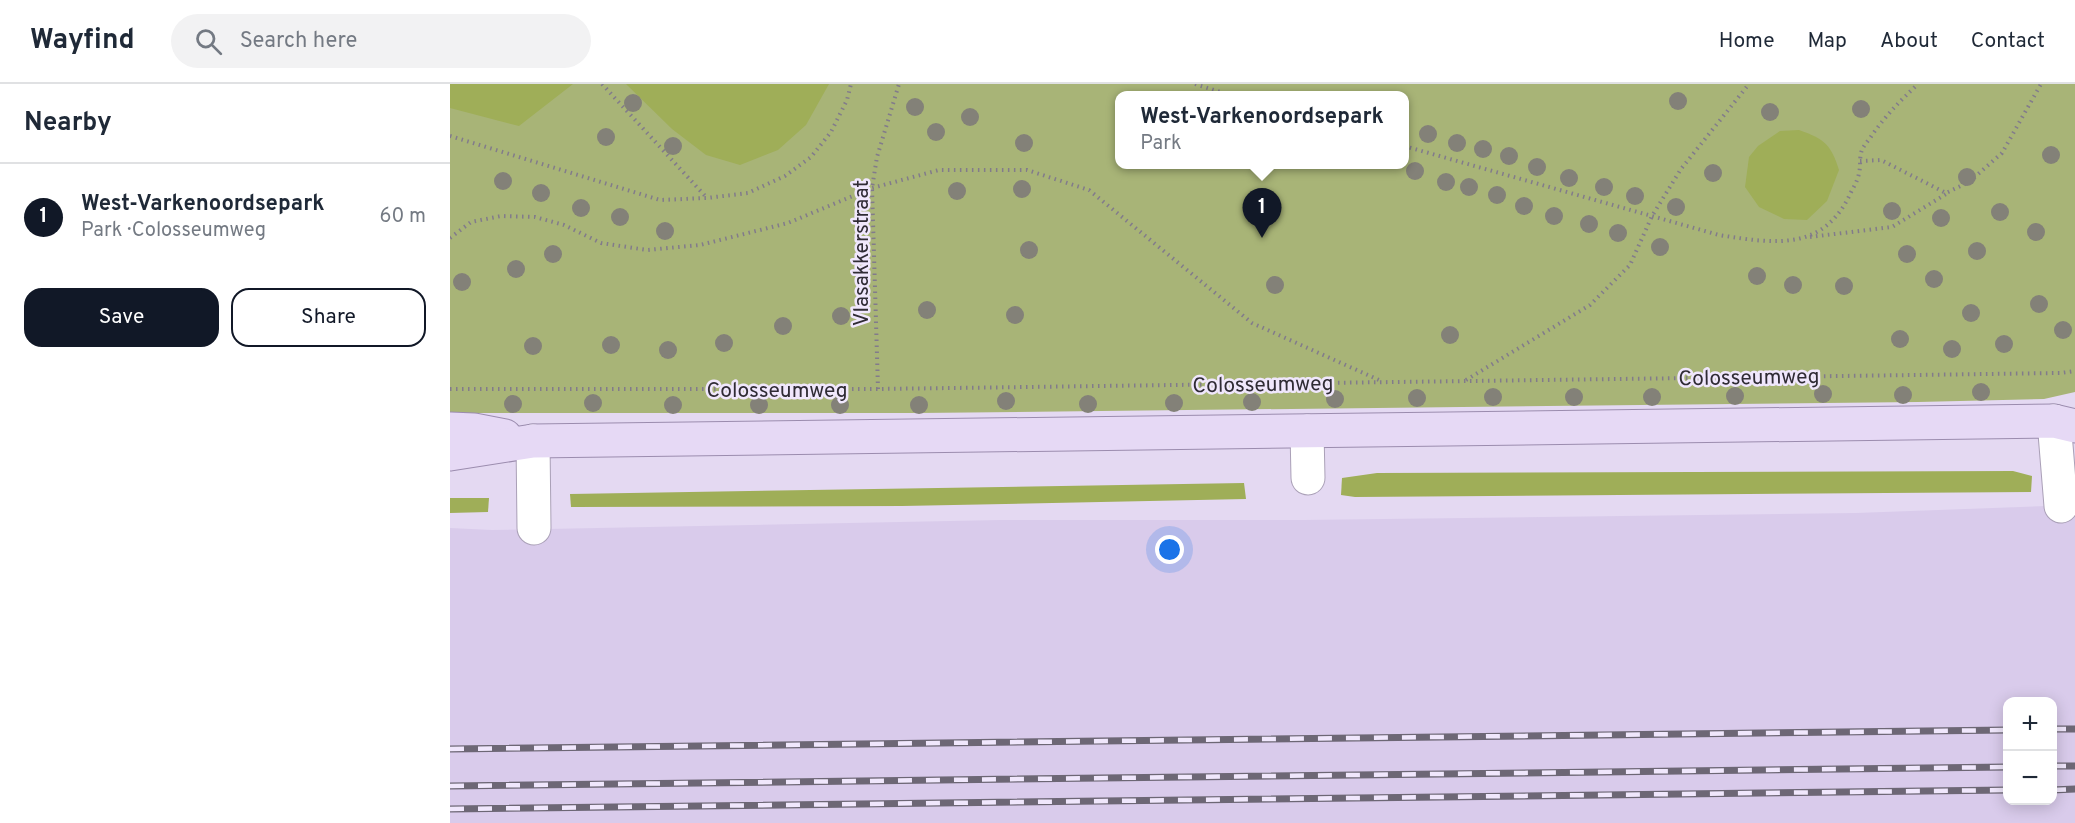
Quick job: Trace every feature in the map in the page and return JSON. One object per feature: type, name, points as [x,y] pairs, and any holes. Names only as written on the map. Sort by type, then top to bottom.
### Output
[{"type":"main road","points":[[450,454],[533,441],[2068,419]]},
{"type":"main road","points":[[450,429],[474,430],[533,441]]},
{"type":"lane","points":[[2061,506],[2068,419]]},
{"type":"lane","points":[[1307,431],[1308,478]]},
{"type":"lane","points":[[533,441],[534,528]]},
{"type":"path","points":[[602,84],[706,198]]},
{"type":"path","points":[[450,136],[660,200],[748,193],[784,176],[811,157],[831,132],[847,100],[852,84]]},
{"type":"path","name":"Vlasakkerstraat","points":[[878,389],[872,188],[877,157],[899,84]]},
{"type":"path","points":[[1195,84],[1217,91]]},
{"type":"path","points":[[1466,381],[1590,305],[1629,265],[1652,216],[1681,169],[1749,84]]},
{"type":"path","points":[[1796,238],[1813,234],[1834,221],[1852,192],[1859,174],[1862,150],[1890,110],[1918,84]]},
{"type":"path","points":[[1409,147],[1719,235],[1766,242],[1892,227],[1946,193],[1969,182],[2002,153],[2041,84]]},
{"type":"path","points":[[1860,161],[1881,160],[1946,193]]},
{"type":"path","points":[[450,238],[471,222],[501,216],[535,217],[564,225],[601,243],[647,250],[700,245],[789,224],[872,188],[939,170],[1027,170],[1089,190],[1252,323],[1382,382]]},
{"type":"path","name":"Colosseumweg","points":[[450,388],[878,389],[2075,371]]},
{"type":"shaded area","points":[[450,84],[2075,84],[2075,392],[2044,399],[1918,402],[918,413],[450,413]]},
{"type":"shaded area","points":[[450,84],[573,84],[519,126],[450,108]]},
{"type":"shaded area","points":[[626,84],[829,84],[806,125],[778,150],[740,165],[706,155],[672,129]]},
{"type":"shaded area","points":[[1799,130],[1826,144],[1839,170],[1827,201],[1807,220],[1784,219],[1759,207],[1745,187],[1749,157],[1758,146],[1780,131]]},
{"type":"shaded area","points":[[2013,471],[2032,476],[2031,492],[1355,497],[1341,495],[1342,478],[1377,473]]},
{"type":"shaded area","points":[[1244,483],[1246,499],[902,506],[571,507],[570,494]]},
{"type":"shaded area","points":[[450,498],[489,498],[488,512],[450,513]]},
{"type":"shaded area","points":[[2075,505],[2075,823],[450,823],[450,528],[492,530],[1000,520],[1303,520],[1856,513]]},
{"type":"railway","points":[[2057,729],[2075,729]]},
{"type":"railway","points":[[450,749],[2003,730]]},
{"type":"railway","points":[[2057,766],[2075,766]]},
{"type":"railway","points":[[450,786],[2003,767]]},
{"type":"railway","points":[[2057,790],[2075,789]]},
{"type":"railway","points":[[450,809],[2003,790]]},
{"type":"place","name":"West-Varkenoordsepark","points":[[1262,238]]}]
